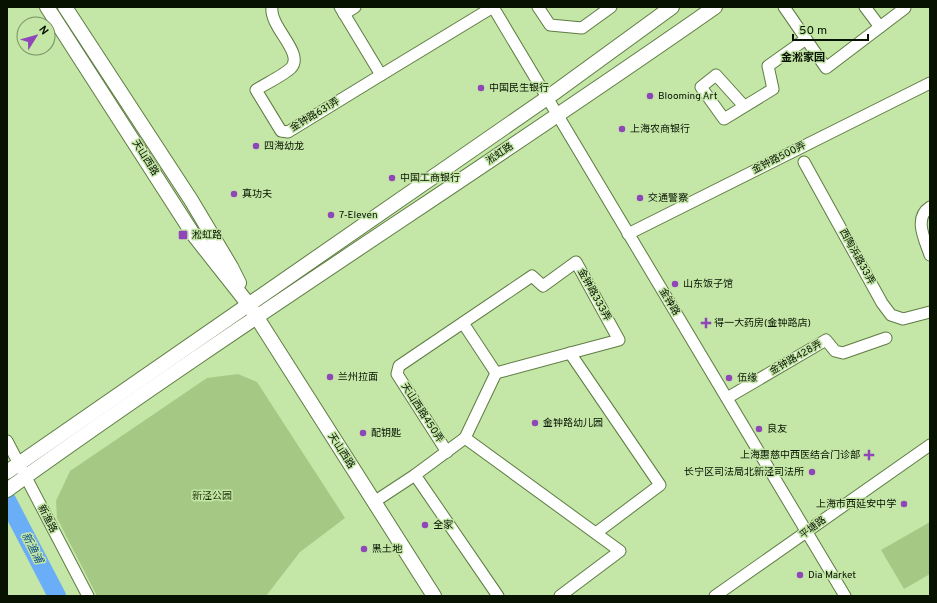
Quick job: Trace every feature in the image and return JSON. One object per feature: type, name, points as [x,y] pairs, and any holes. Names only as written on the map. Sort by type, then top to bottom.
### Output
[{"type":"main road","name":"天山西路","points":[[47,7],[193,234],[253,311],[434,596]]},
{"type":"main road","name":"天山西路","points":[[65,7],[191,200],[231,267],[253,311]]},
{"type":"main road","name":"淞虹路","points":[[10,488],[22,470],[253,311],[672,7]]},
{"type":"main road","name":"淞虹路","points":[[253,311],[557,116],[715,7]]},
{"type":"main road","name":"淞虹路","points":[[7,472],[22,470]]},
{"type":"street","name":"金钟路631弄","points":[[272,7],[272,17],[294,54],[295,62],[290,69],[256,90],[281,131],[288,132],[493,7]]},
{"type":"street","points":[[355,7],[342,10],[381,75]]},
{"type":"street","name":"金钟路","points":[[493,7],[845,596]]},
{"type":"street","points":[[538,7],[550,25],[582,28],[611,7]]},
{"type":"street","points":[[784,7],[826,68],[905,7]]},
{"type":"street","points":[[865,7],[880,27]]},
{"type":"street","points":[[744,106],[773,88],[768,66],[806,39]]},
{"type":"street","name":"金钟路500弄","points":[[628,234],[930,84]]},
{"type":"street","name":"西陶浜路33弄","points":[[804,162],[882,303],[892,314],[903,319],[930,312]]},
{"type":"street","points":[[930,207],[924,211],[920,224],[930,255]]},
{"type":"street","name":"金钟路333弄","points":[[463,323],[532,276],[543,286],[576,262],[619,340],[496,373]]},
{"type":"street","points":[[463,323],[496,373]]},
{"type":"street","name":"天山西路450弄","points":[[447,452],[397,374],[399,366],[463,323]]},
{"type":"street","name":"金钟路428弄","points":[[727,398],[826,340],[835,352],[843,353],[886,338]]},
{"type":"street","points":[[570,353],[660,485],[596,533]]},
{"type":"street","name":"天山西路450弄","points":[[374,502],[415,475],[465,438],[496,373]]},
{"type":"street","points":[[465,438],[620,551],[560,596]]},
{"type":"street","name":"新渔路","points":[[7,441],[88,596]]},
{"type":"street","name":"平塘路","points":[[715,596],[930,445]]},
{"type":"street","points":[[415,475],[498,596]]},
{"type":"green space","name":"新泾公园","points":[[238,374],[257,382],[345,518],[300,552],[266,596],[97,596],[57,518],[56,501],[70,471],[207,378]]},
{"type":"green space","points":[[930,522],[930,574],[904,589],[881,550]]},
{"type":"waterway","name":"新渔浦","points":[[7,500],[57,596]]},
{"type":"place","name":"中国民生银行","points":[[481,88]]},
{"type":"place","name":"Blooming Art","points":[[650,96]]},
{"type":"place","name":"上海农商银行","points":[[622,129]]},
{"type":"place","name":"四海幼龙","points":[[256,146]]},
{"type":"place","name":"中国工商银行","points":[[392,178]]},
{"type":"place","name":"真功夫","points":[[234,194]]},
{"type":"place","name":"交通警察","points":[[640,198]]},
{"type":"place","name":"7-Eleven","points":[[331,215]]},
{"type":"place","name":"淞虹路","points":[[183,235]]},
{"type":"place","name":"山东饭子馆","points":[[675,284]]},
{"type":"place","name":"得一大药房(金钟路店)","points":[[706,323]]},
{"type":"place","name":"兰州拉面","points":[[330,377]]},
{"type":"place","name":"伍缘","points":[[729,378]]},
{"type":"place","name":"金钟路幼儿园","points":[[535,423]]},
{"type":"place","name":"良友","points":[[759,429]]},
{"type":"place","name":"配钥匙","points":[[363,433]]},
{"type":"place","name":"上海惠慈中西医结合门诊部","points":[[869,455]]},
{"type":"place","name":"长宁区司法局北新泾司法所","points":[[812,472]]},
{"type":"place","name":"上海市西延安中学","points":[[904,504]]},
{"type":"place","name":"全家","points":[[425,525]]},
{"type":"place","name":"黑土地","points":[[364,549]]},
{"type":"place","name":"Dia Market","points":[[800,575]]},
{"type":"district","name":"金淞家园","points":[[803,58]]}]
